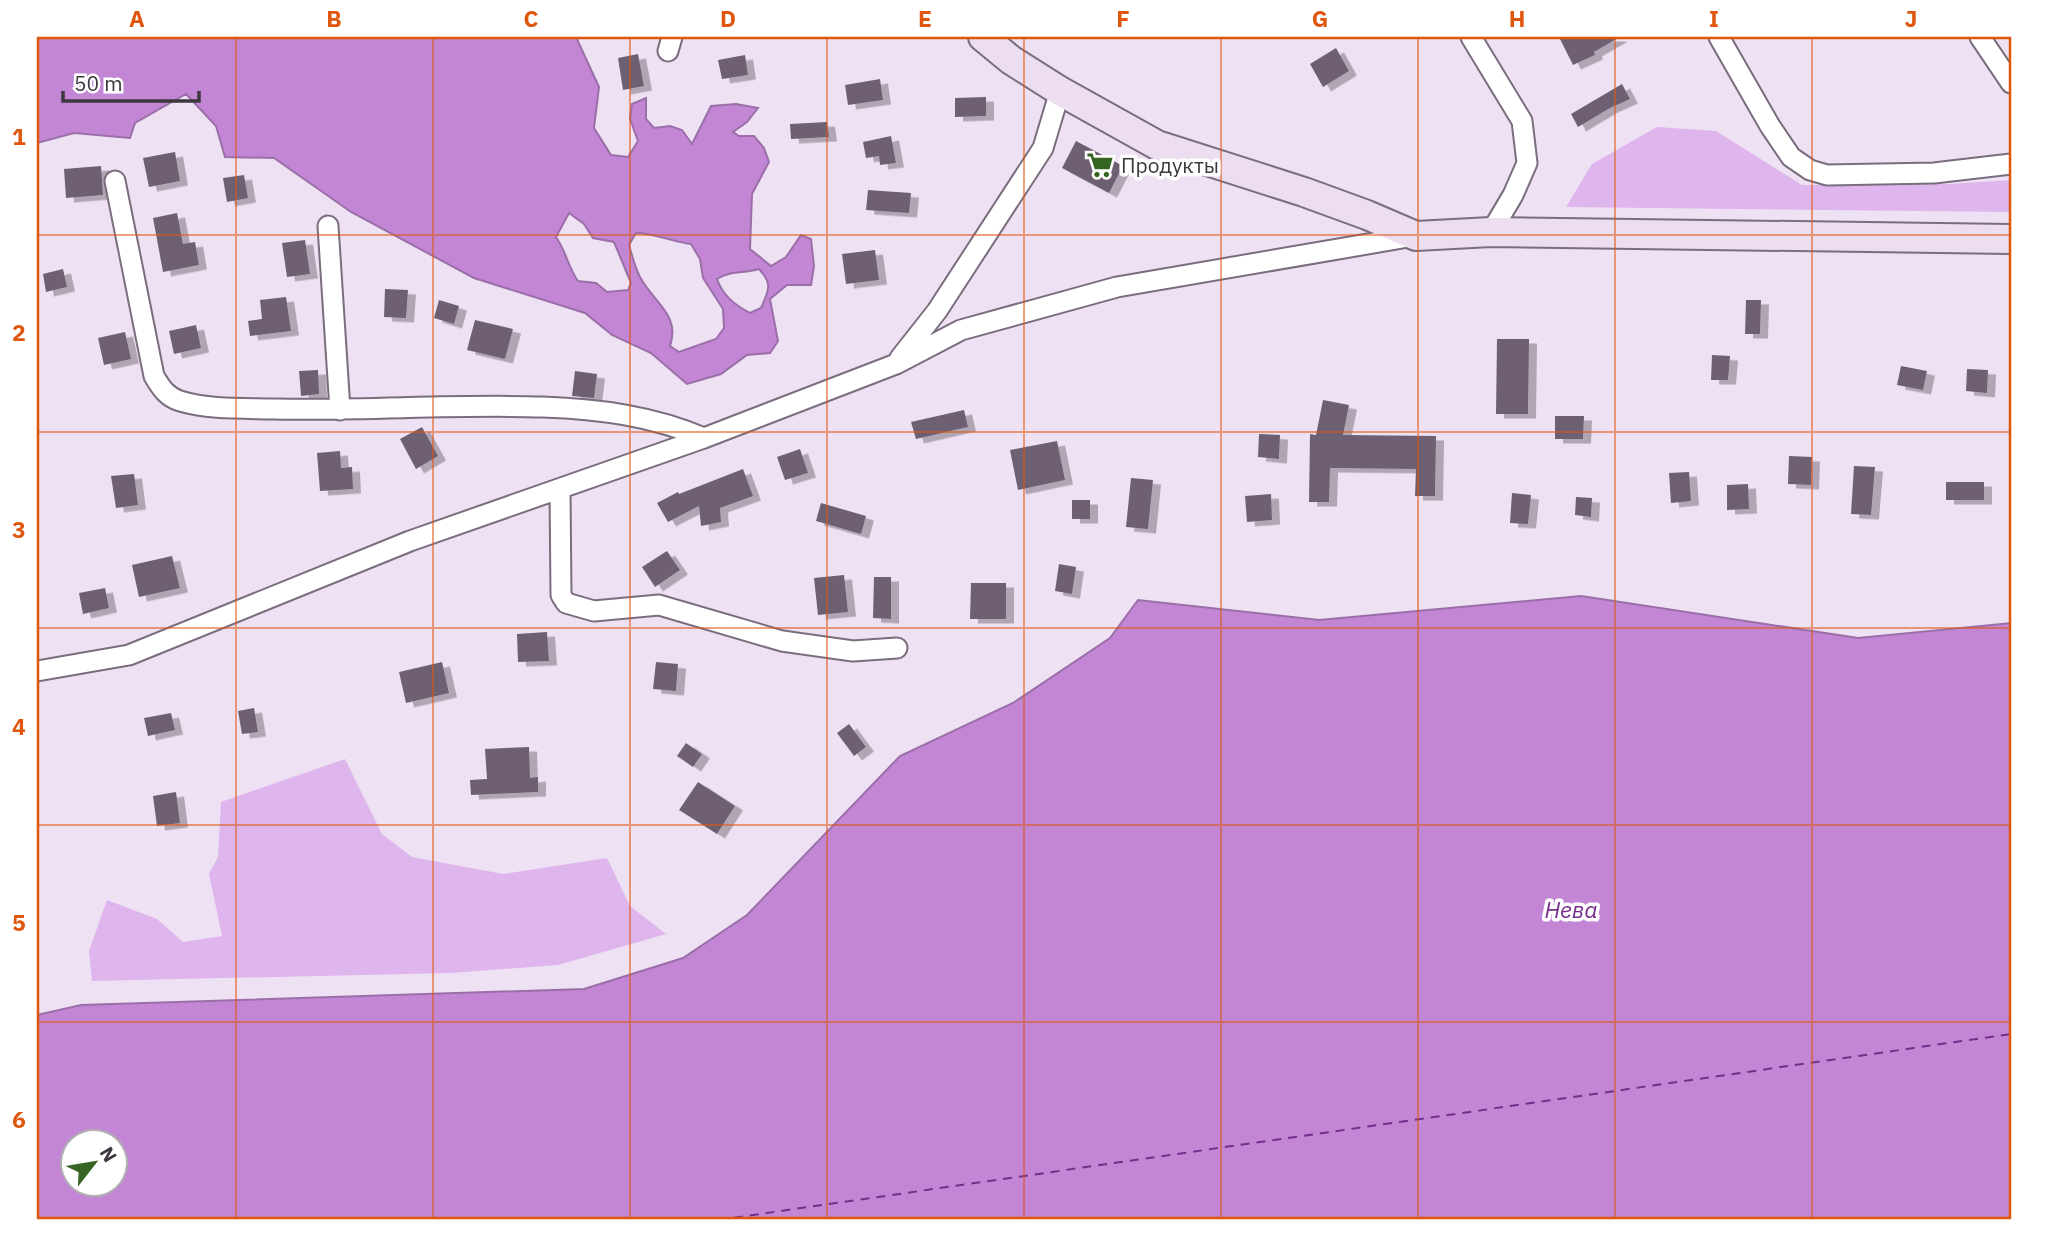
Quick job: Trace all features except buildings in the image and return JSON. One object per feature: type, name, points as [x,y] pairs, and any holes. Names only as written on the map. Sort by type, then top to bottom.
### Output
[{"type":"street","points":[[983,37],[1011,60],[1060,91],[1157,145],[1304,192],[1416,236]]},
{"type":"street","points":[[1471,37],[1522,121],[1527,163],[1513,195],[1491,232]]},
{"type":"street","points":[[1719,37],[1778,139],[1791,157],[1810,170],[1827,175],[1934,173],[2011,164]]},
{"type":"street","points":[[1980,37],[2011,83]]},
{"type":"street","points":[[896,364],[937,311],[1043,148],[1060,91]]},
{"type":"street","points":[[115,181],[154,376],[162,391],[179,401],[214,407],[340,410],[544,407],[626,414],[672,425],[704,439]]},
{"type":"street","points":[[328,226],[340,410]]},
{"type":"street","points":[[37,671],[130,655],[410,541],[704,439],[896,364],[961,330],[1117,287],[1416,236],[1491,232],[2011,239]]},
{"type":"street","points":[[560,490],[561,595],[566,603],[594,611],[659,605],[782,641],[853,651],[897,648]]},
{"type":"shaded area","points":[[1657,127],[1716,131],[1802,185],[1950,184],[2011,180],[2011,212],[1566,207],[1592,164]]},
{"type":"shaded area","points":[[345,759],[382,834],[412,857],[503,874],[607,858],[630,906],[666,934],[558,965],[451,973],[92,981],[89,951],[107,900],[157,919],[183,942],[222,936],[209,874],[218,857],[221,802]]},
{"type":"water","points":[[37,37],[576,37],[599,87],[594,128],[611,155],[628,157],[638,141],[630,119],[632,104],[646,98],[646,119],[654,128],[670,126],[682,130],[692,144],[711,106],[736,104],[758,108],[747,122],[733,132],[739,136],[754,136],[764,148],[769,162],[752,194],[750,249],[771,266],[786,257],[801,235],[811,239],[814,266],[811,285],[787,285],[770,299],[778,341],[770,353],[747,355],[721,374],[687,384],[651,353],[612,335],[585,313],[474,278],[351,212],[274,158],[225,157],[216,126],[186,94],[135,123],[130,138],[74,133],[37,143]],"holes":[[[569,213],[584,224],[593,238],[614,242],[631,283],[628,290],[607,292],[596,283],[578,281],[556,237]],[[636,233],[691,244],[700,259],[703,278],[723,309],[724,328],[716,339],[679,352],[670,346],[672,326],[669,317],[645,286],[629,245]],[[759,269],[768,283],[761,308],[750,313],[730,299],[717,279],[728,274]]]},
{"type":"water","name":"Нева","points":[[1581,596],[1858,638],[2011,623],[2011,1220],[37,1220],[37,1015],[81,1005],[584,989],[683,958],[747,915],[900,756],[1013,703],[1110,638],[1138,600],[1319,620]]},
{"type":"ferry route","points":[[718,1220],[2011,1034]]},
{"type":"place","name":"Продукты","points":[[1100,165]]}]
